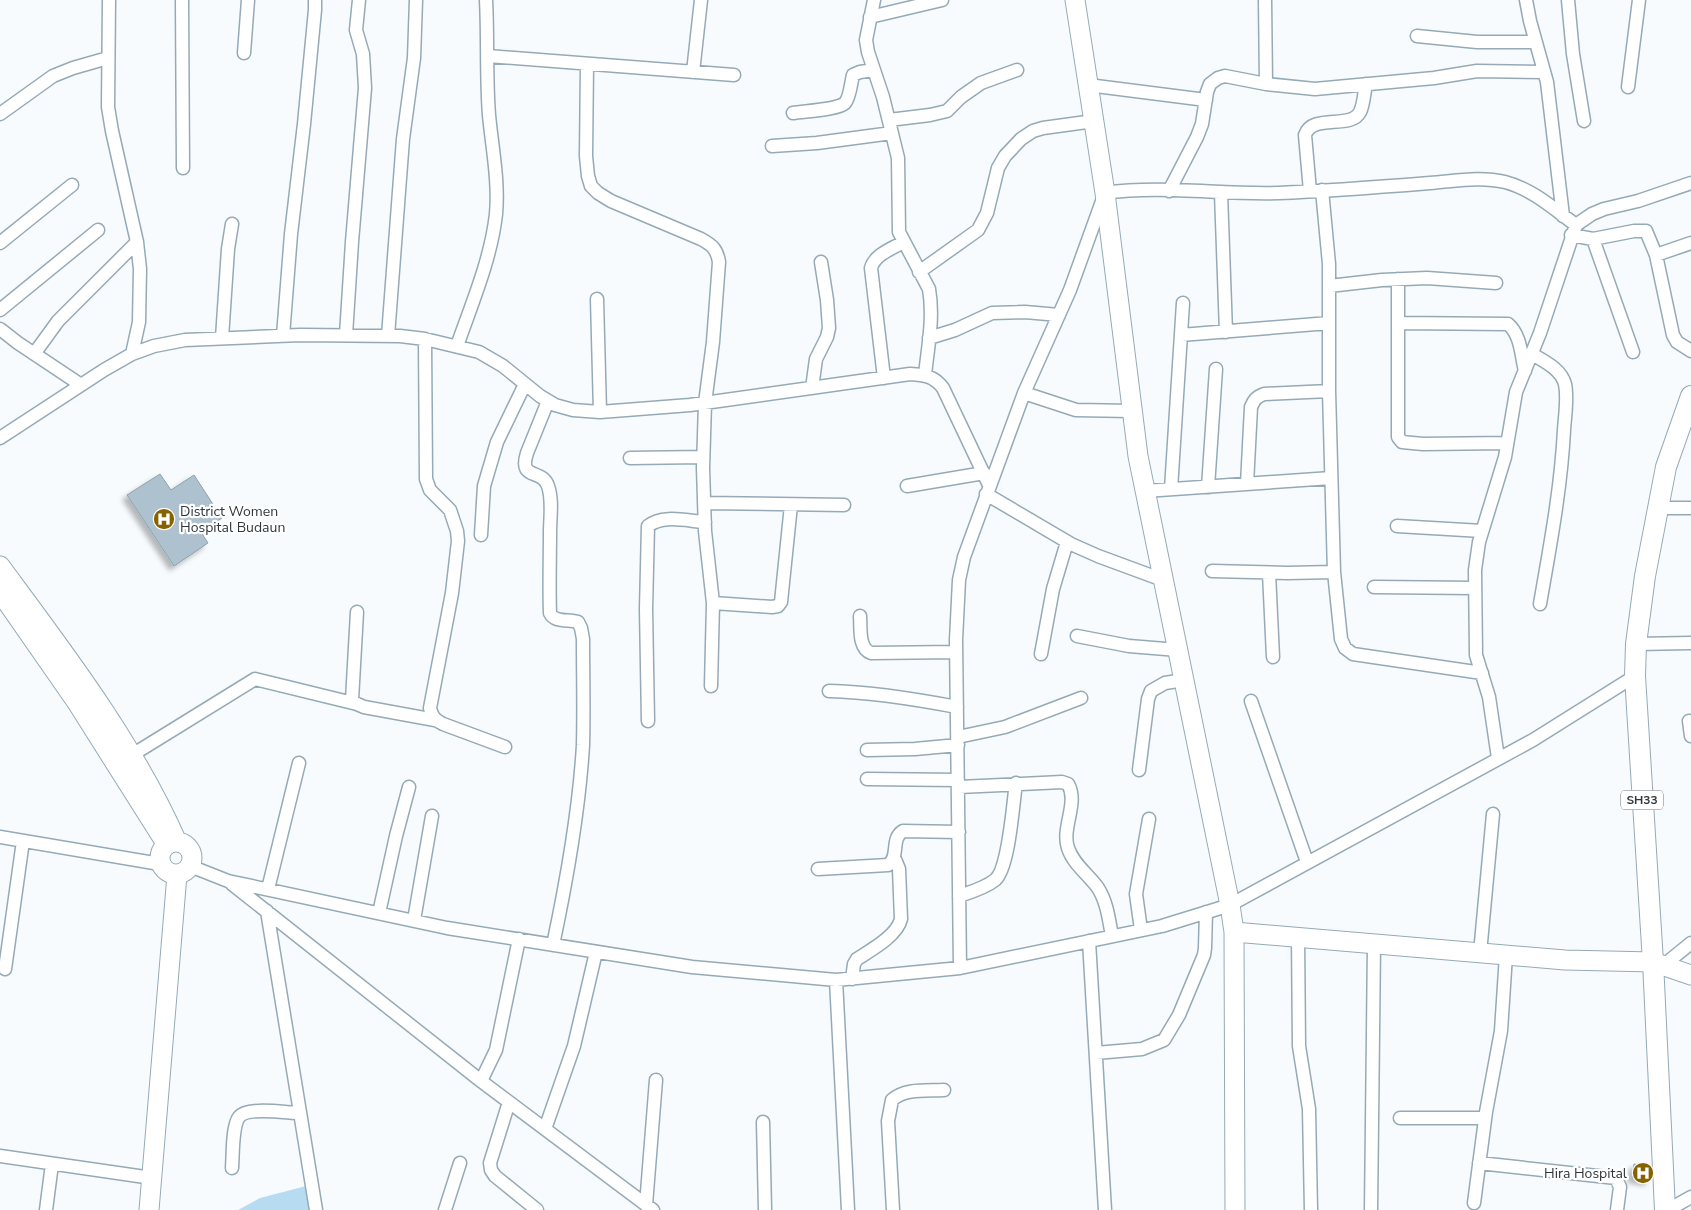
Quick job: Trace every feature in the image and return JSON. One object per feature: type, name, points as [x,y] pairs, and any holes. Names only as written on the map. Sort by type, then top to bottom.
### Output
[{"type":"main road","name":"SH33","points":[[1667,1210],[1658,964],[1635,676],[1636,644],[1645,576],[1658,508],[1669,460],[1691,396]]},
{"type":"street","points":[[110,0],[109,115],[137,242],[140,268],[139,322],[132,354]]},
{"type":"street","points":[[182,0],[183,168]]},
{"type":"street","points":[[244,53],[248,0]]},
{"type":"street","points":[[283,336],[291,234],[316,10],[315,0]]},
{"type":"street","points":[[346,335],[365,88],[363,54],[356,30],[359,0]]},
{"type":"street","points":[[388,336],[403,139],[414,58],[416,0]]},
{"type":"street","points":[[457,346],[484,268],[494,231],[496,211],[496,189],[489,113],[486,0]]},
{"type":"street","points":[[692,72],[700,0]]},
{"type":"street","points":[[874,0],[866,40],[898,158],[898,223],[903,242],[929,289],[931,299],[932,316],[925,375]]},
{"type":"street","points":[[870,17],[942,0]]},
{"type":"street","points":[[1075,0],[1106,193],[1138,456],[1234,932],[1235,1210]]},
{"type":"street","points":[[1264,0],[1266,84]]},
{"type":"street","points":[[1526,0],[1551,109],[1563,216]]},
{"type":"street","points":[[1568,0],[1573,54],[1584,121]]},
{"type":"street","points":[[1628,87],[1639,0]]},
{"type":"street","points":[[1416,36],[1477,42],[1536,42]]},
{"type":"street","points":[[488,56],[734,75]]},
{"type":"street","points":[[0,114],[53,76],[108,58]]},
{"type":"street","points":[[587,64],[586,156],[591,186],[611,201],[701,239],[712,245],[717,253],[719,275],[713,342],[704,403],[703,458],[705,522],[713,603],[711,686]]},
{"type":"street","points":[[793,113],[837,107],[844,104],[848,98],[853,76],[860,72],[874,70]]},
{"type":"street","points":[[889,120],[948,111],[961,97],[981,84],[1017,70]]},
{"type":"street","points":[[1169,191],[1202,124],[1210,84],[1218,78],[1225,76],[1266,84],[1315,89],[1434,78],[1477,71],[1544,72]]},
{"type":"street","points":[[1366,84],[1361,111],[1357,116],[1309,127],[1305,135],[1329,264],[1331,478],[1334,572],[1340,640],[1345,648],[1353,654],[1482,673]]},
{"type":"street","points":[[1088,85],[1206,100]]},
{"type":"street","points":[[919,272],[978,230],[987,213],[998,168],[1005,156],[1021,139],[1033,131],[1043,128],[1094,121]]},
{"type":"street","points":[[772,146],[817,143],[892,133]]},
{"type":"street","points":[[1106,193],[1130,190],[1220,193],[1316,190],[1432,183],[1477,178],[1493,180],[1526,189],[1563,216],[1573,230],[1593,239],[1641,230],[1646,231],[1650,236],[1656,255],[1673,335],[1677,342],[1691,351]]},
{"type":"street","points":[[1498,758],[1489,697],[1476,655],[1475,570],[1482,531],[1500,474],[1516,392],[1540,333],[1573,230],[1592,214],[1604,209],[1638,201],[1691,183]]},
{"type":"street","points":[[0,244],[72,185]]},
{"type":"street","points":[[960,968],[956,652],[960,580],[964,557],[986,484],[1070,290],[1106,193]]},
{"type":"street","points":[[1220,193],[1226,332]]},
{"type":"street","points":[[222,338],[228,248],[232,224]]},
{"type":"street","points":[[0,310],[98,230]]},
{"type":"street","points":[[1593,239],[1633,352]]},
{"type":"street","points":[[34,354],[58,321],[137,242]]},
{"type":"street","points":[[884,378],[872,268],[873,262],[877,257],[903,242]]},
{"type":"street","points":[[1656,255],[1691,243]]},
{"type":"street","points":[[812,388],[816,358],[827,337],[828,328],[827,300],[821,262]]},
{"type":"street","points":[[1329,286],[1427,278],[1496,283]]},
{"type":"street","points":[[1398,279],[1398,437],[1402,442],[1423,444],[1507,443]]},
{"type":"street","points":[[597,299],[600,412]]},
{"type":"street","points":[[1171,489],[1183,303]]},
{"type":"street","points":[[929,338],[956,330],[984,315],[992,313],[1025,312],[1059,315]]},
{"type":"street","points":[[1181,336],[1329,323]]},
{"type":"street","points":[[1398,323],[1508,324],[1513,328],[1518,338],[1525,371]]},
{"type":"street","points":[[0,329],[81,385]]},
{"type":"street","points":[[0,438],[104,370],[132,354],[154,346],[184,340],[222,338],[346,335],[388,336],[425,339],[479,352],[503,366],[555,405],[573,410],[600,412],[704,403],[910,374],[925,375],[937,380],[943,388],[986,484]]},
{"type":"street","points":[[425,339],[426,479],[430,490],[450,510],[457,531],[458,541],[452,594],[430,708],[431,715],[443,724],[505,747]]},
{"type":"street","points":[[1532,354],[1551,365],[1561,375],[1565,383],[1566,395],[1562,462],[1540,604]]},
{"type":"street","points":[[1208,486],[1216,369]]},
{"type":"street","points":[[481,535],[484,486],[497,442],[525,384]]},
{"type":"street","points":[[1247,484],[1251,407],[1257,396],[1264,394],[1329,391]]},
{"type":"street","points":[[1024,393],[1076,410],[1132,411]]},
{"type":"street","points":[[548,401],[526,453],[525,468],[529,473],[545,480],[548,487],[550,508],[550,613],[556,620],[578,622],[583,639],[583,744],[579,792],[568,872],[553,944]]},
{"type":"street","points":[[630,458],[703,458]]},
{"type":"street","points":[[1145,491],[1331,478]]},
{"type":"street","points":[[907,486],[941,479],[986,484],[1067,542],[1098,556],[1163,580]]},
{"type":"street","points":[[704,504],[844,505]]},
{"type":"street","points":[[713,603],[778,606],[781,602],[791,505]]},
{"type":"street","points":[[1658,508],[1691,508]]},
{"type":"street","points":[[648,721],[646,609],[648,526],[660,520],[705,522]]},
{"type":"street","points":[[1397,526],[1482,531]]},
{"type":"street","points":[[1041,654],[1053,589],[1067,542]]},
{"type":"street","points":[[0,566],[59,646],[132,756],[161,808],[172,843]]},
{"type":"street","points":[[1212,571],[1268,573],[1334,572]]},
{"type":"street","points":[[1268,573],[1273,657]]},
{"type":"street","points":[[1374,587],[1475,588]]},
{"type":"street","points":[[0,592],[172,843]]},
{"type":"street","points":[[357,612],[352,700],[357,704]]},
{"type":"street","points":[[860,616],[863,647],[871,653],[956,652]]},
{"type":"street","points":[[1077,636],[1130,646],[1178,650]]},
{"type":"street","points":[[1636,644],[1691,643]]},
{"type":"street","points":[[0,837],[160,864],[167,872],[183,870],[414,920],[692,967],[836,980],[960,968],[1162,926],[1230,905],[1533,740],[1635,676]]},
{"type":"street","points":[[132,756],[255,679],[357,704],[436,720]]},
{"type":"street","points":[[1138,770],[1148,699],[1151,690],[1165,683],[1184,680]]},
{"type":"street","points":[[829,690],[914,698],[957,707]]},
{"type":"street","points":[[866,750],[915,750],[958,741],[1005,727],[1081,698]]},
{"type":"street","points":[[1252,701],[1307,862]]},
{"type":"street","points":[[1689,721],[1691,736]]},
{"type":"street","points":[[268,889],[299,763]]},
{"type":"street","points":[[867,779],[959,784],[1062,782],[1068,784],[1071,794],[1066,841],[1068,849],[1102,896],[1112,936]]},
{"type":"street","points":[[960,896],[994,881],[1003,868],[1016,783]]},
{"type":"street","points":[[379,913],[409,786]]},
{"type":"street","points":[[1480,953],[1493,814]]},
{"type":"street","points":[[414,920],[432,816]]},
{"type":"street","points":[[1141,930],[1136,894],[1150,819]]},
{"type":"street","points":[[818,869],[888,865],[892,863],[894,857],[896,838],[903,831],[959,832]]},
{"type":"street","points":[[5,969],[23,841]]},
{"type":"street","points":[[149,1210],[183,870],[192,861],[190,851],[182,843],[172,843],[160,853],[160,864]]},
{"type":"street","points":[[852,978],[854,964],[857,959],[900,926],[902,919],[899,868],[894,857]]},
{"type":"street","points":[[228,881],[481,1082],[649,1207]]},
{"type":"street","points":[[267,911],[316,1210]]},
{"type":"street","points":[[1096,1053],[1142,1049],[1164,1040],[1179,1015],[1204,955],[1206,912]]},
{"type":"street","points":[[1234,932],[1565,960],[1658,964],[1691,974]]},
{"type":"street","points":[[1298,937],[1299,1046],[1309,1109],[1311,1210]]},
{"type":"street","points":[[481,1082],[496,1050],[519,939]]},
{"type":"street","points":[[1089,941],[1105,1210]]},
{"type":"street","points":[[1658,964],[1691,943]]},
{"type":"street","points":[[1371,1210],[1374,944]]},
{"type":"street","points":[[545,1129],[574,1046],[596,952]]},
{"type":"street","points":[[1474,1203],[1485,1118],[1501,1031],[1506,955]]},
{"type":"street","points":[[836,980],[848,1210]]},
{"type":"street","points":[[649,1207],[656,1080]]},
{"type":"street","points":[[894,1210],[888,1121],[892,1100],[898,1094],[907,1092],[944,1090]]},
{"type":"street","points":[[509,1102],[490,1163],[491,1170],[522,1205],[536,1210]]},
{"type":"street","points":[[232,1168],[236,1125],[239,1117],[250,1111],[300,1113]]},
{"type":"street","points":[[1400,1118],[1485,1118]]},
{"type":"street","points":[[763,1122],[765,1210]]},
{"type":"street","points":[[0,1156],[152,1178]]},
{"type":"street","points":[[445,1210],[460,1163]]},
{"type":"street","points":[[1479,1163],[1616,1178],[1620,1187],[1617,1210]]},
{"type":"street","points":[[46,1210],[52,1164]]},
{"type":"street","points":[[1667,1210],[1691,1197]]},
{"type":"shaded area","points":[[306,1186],[310,1210],[238,1210],[260,1198]]},
{"type":"building","points":[[160,474],[171,490],[194,475],[222,518],[201,532],[208,543],[174,566],[127,495]]},
{"type":"building","points":[[1634,1164],[1651,1167],[1649,1181],[1632,1178]]},
{"type":"place","name":"District Women Hospital Budaun","points":[[164,519]]},
{"type":"place","name":"Hira Hospital","points":[[1643,1173]]}]
